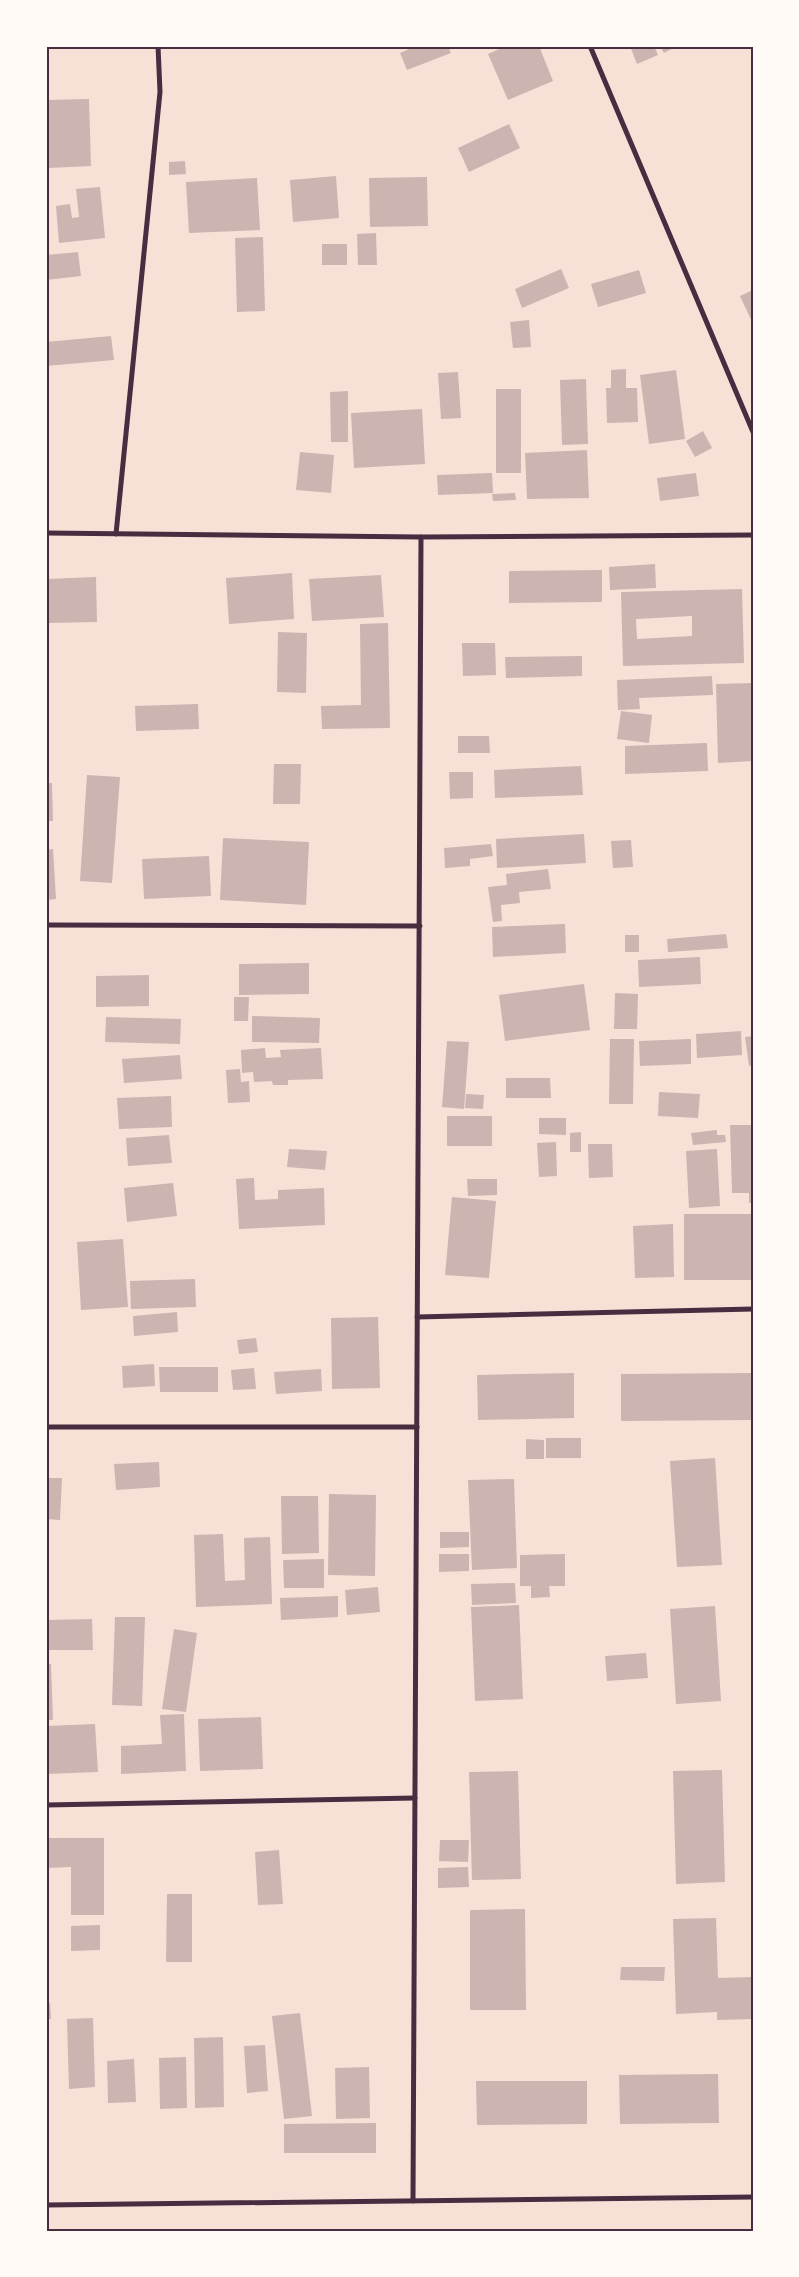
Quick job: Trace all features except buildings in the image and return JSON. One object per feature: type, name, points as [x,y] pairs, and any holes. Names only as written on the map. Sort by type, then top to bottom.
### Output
[{"type":"street","points":[[116,534],[160,92],[158,46]]},
{"type":"street","points":[[590,46],[753,432]]},
{"type":"street","points":[[46,533],[421,537],[753,535]]},
{"type":"street","points":[[413,2201],[421,537]]},
{"type":"street","points":[[46,925],[420,926]]},
{"type":"street","points":[[417,1317],[753,1309]]},
{"type":"street","points":[[46,1427],[417,1427]]},
{"type":"street","points":[[46,1805],[415,1798]]},
{"type":"street","points":[[46,2206],[753,2196]]}]
